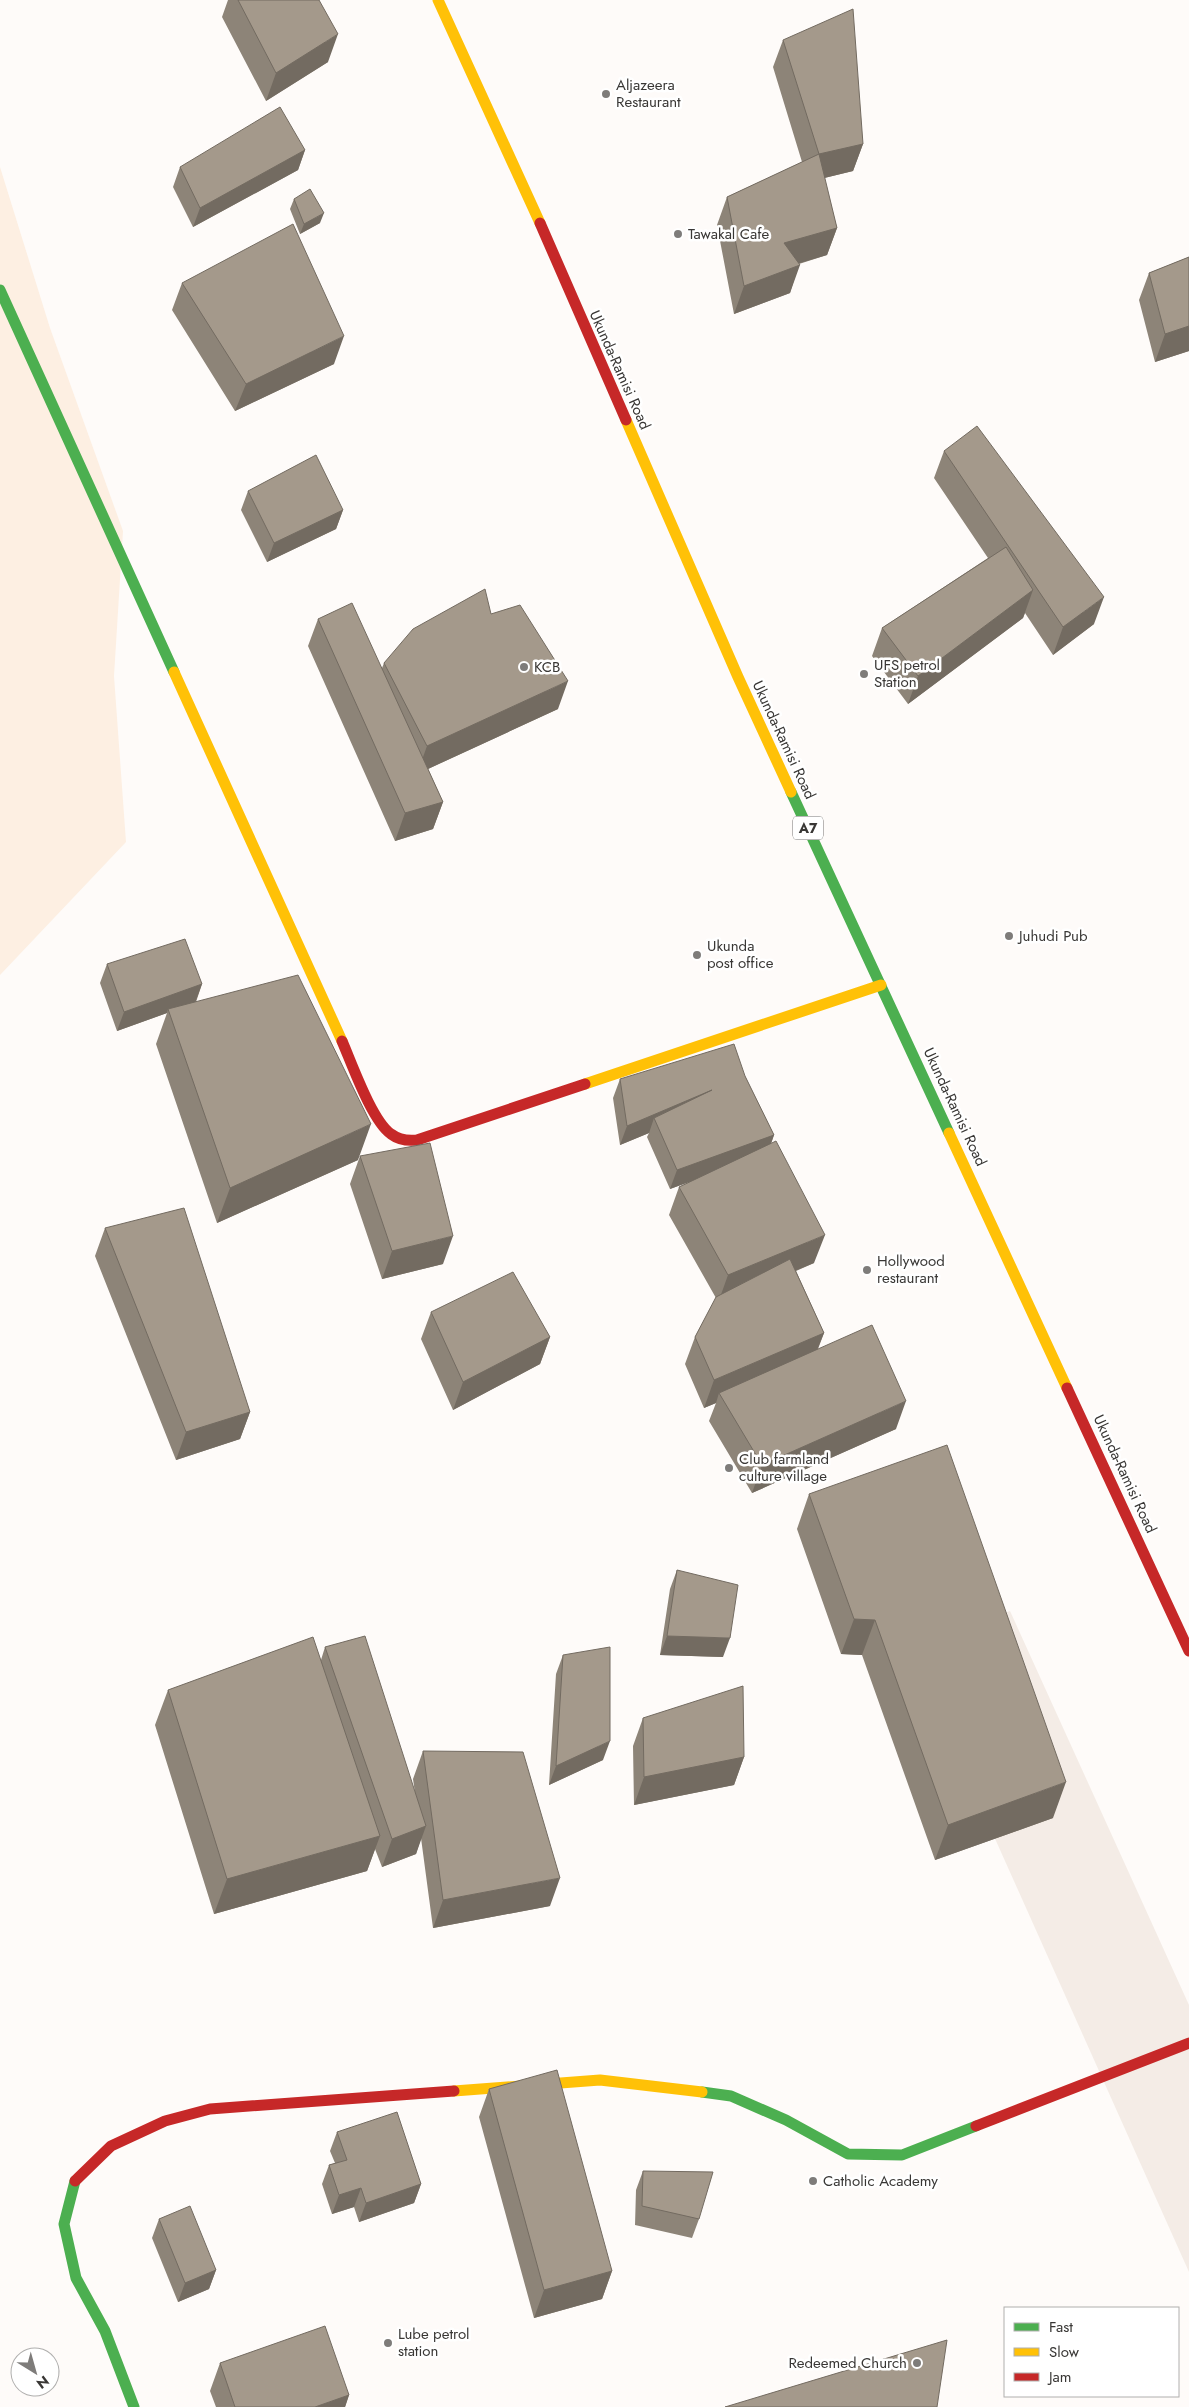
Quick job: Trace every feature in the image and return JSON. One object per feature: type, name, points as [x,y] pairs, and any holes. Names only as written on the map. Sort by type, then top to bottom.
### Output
[{"type":"main road","name":"Ukunda-Ramisi Road","points":[[438,0],[504,141],[738,677],[1189,1651]]},
{"type":"main road","points":[[0,290],[378,1121],[394,1138],[407,1141],[417,1140],[881,985]]},
{"type":"main road","points":[[134,2407],[106,2331],[76,2278],[64,2224],[73,2183],[111,2146],[165,2120],[210,2109],[600,2080],[731,2096],[786,2120],[848,2154],[902,2155],[1189,2043]]},
{"type":"shaded area","points":[[0,167],[50,328],[123,531],[114,676],[126,842],[0,975]]},
{"type":"shaded area","points":[[1010,1611],[1189,2005],[1189,2272],[911,1651]]},
{"type":"building","points":[[238,0],[319,0],[338,34],[276,73]]},
{"type":"building","points":[[853,9],[863,144],[819,154],[783,40]]},
{"type":"building","points":[[280,107],[305,150],[200,208],[180,167]]},
{"type":"building","points":[[819,154],[837,228],[784,243],[800,265],[744,286],[727,197]]},
{"type":"building","points":[[310,189],[324,213],[304,224],[294,199]]},
{"type":"building","points":[[293,224],[344,336],[246,384],[182,283]]},
{"type":"building","points":[[1189,257],[1189,326],[1165,334],[1149,273]]},
{"type":"building","points":[[977,426],[1104,597],[1063,627],[944,451]]},
{"type":"building","points":[[316,455],[343,510],[274,543],[248,491]]},
{"type":"building","points":[[1006,547],[1033,590],[918,676],[882,628]]},
{"type":"building","points":[[485,589],[491,614],[520,605],[568,681],[427,746],[384,663],[413,629]]},
{"type":"building","points":[[352,603],[443,802],[405,813],[318,619]]},
{"type":"building","points":[[185,939],[202,984],[124,1012],[107,964]]},
{"type":"building","points":[[298,975],[371,1124],[230,1188],[168,1009]]},
{"type":"building","points":[[734,1044],[745,1076],[774,1135],[677,1170],[654,1118],[712,1090],[627,1126],[620,1079]]},
{"type":"building","points":[[776,1141],[825,1235],[728,1275],[679,1187]]},
{"type":"building","points":[[430,1143],[453,1236],[392,1251],[360,1156]]},
{"type":"building","points":[[184,1208],[250,1412],[186,1432],[105,1228]]},
{"type":"building","points":[[790,1259],[824,1333],[714,1380],[695,1337],[716,1297]]},
{"type":"building","points":[[513,1272],[550,1337],[463,1382],[431,1312]]},
{"type":"building","points":[[872,1325],[906,1401],[762,1465],[719,1393]]},
{"type":"building","points":[[947,1445],[1066,1782],[948,1825],[875,1620],[854,1619],[809,1494]]},
{"type":"building","points":[[677,1570],[738,1585],[730,1638],[667,1636]]},
{"type":"building","points":[[365,1636],[426,1826],[392,1839],[325,1647]]},
{"type":"building","points":[[313,1637],[380,1836],[227,1879],[168,1690]]},
{"type":"building","points":[[610,1647],[610,1741],[556,1766],[563,1655]]},
{"type":"building","points":[[743,1686],[744,1757],[644,1777],[643,1718]]},
{"type":"building","points":[[423,1751],[523,1752],[560,1878],[443,1900]]},
{"type":"building","points":[[557,2070],[612,2271],[544,2290],[489,2089]]},
{"type":"building","points":[[397,2112],[421,2184],[366,2203],[361,2188],[339,2195],[329,2165],[347,2160],[337,2132]]},
{"type":"building","points":[[643,2171],[713,2172],[699,2219],[642,2206]]},
{"type":"building","points":[[190,2206],[216,2270],[185,2283],[159,2219]]},
{"type":"building","points":[[325,2326],[349,2395],[315,2407],[235,2407],[220,2363]]},
{"type":"building","points":[[947,2340],[937,2407],[725,2407]]},
{"type":"traffic: fast","points":[[0,290],[174,672]]},
{"type":"traffic: fast","points":[[791,792],[949,1133]]},
{"type":"traffic: fast","points":[[702,2092],[731,2096],[786,2120],[848,2154],[902,2155],[976,2126]]},
{"type":"traffic: fast","points":[[75,2181],[64,2224],[76,2278],[105,2331],[134,2407]]},
{"type":"traffic: slow","points":[[438,0],[540,223]]},
{"type":"traffic: slow","points":[[626,420],[738,677],[791,792]]},
{"type":"traffic: slow","points":[[174,672],[342,1041]]},
{"type":"traffic: slow","points":[[585,1084],[881,985]]},
{"type":"traffic: slow","points":[[949,1133],[1067,1388]]},
{"type":"traffic: slow","points":[[454,2091],[600,2080],[702,2092]]},
{"type":"traffic: jam","points":[[540,223],[626,420]]},
{"type":"traffic: jam","points":[[342,1041],[363,1091],[377,1117],[391,1134],[404,1140],[417,1140],[585,1084]]},
{"type":"traffic: jam","points":[[1067,1388],[1189,1651]]},
{"type":"traffic: jam","points":[[976,2126],[1189,2043]]},
{"type":"traffic: jam","points":[[75,2181],[111,2146],[165,2121],[210,2109],[454,2091]]},
{"type":"place","name":"Aljazeera Restaurant","points":[[606,94]]},
{"type":"place","name":"Tawakal Cafe","points":[[678,234]]},
{"type":"place","name":"KCB","points":[[524,667]]},
{"type":"place","name":"UFS petrol Station","points":[[864,674]]},
{"type":"place","name":"Juhudi Pub","points":[[1009,936]]},
{"type":"place","name":"Ukunda post office","points":[[697,955]]},
{"type":"place","name":"Hollywood restaurant","points":[[867,1270]]},
{"type":"place","name":"Club farmland culture village","points":[[729,1468]]},
{"type":"place","name":"Catholic Academy","points":[[813,2181]]},
{"type":"place","name":"Lube petrol station","points":[[388,2343]]},
{"type":"place","name":"Redeemed Church","points":[[917,2363]]}]
